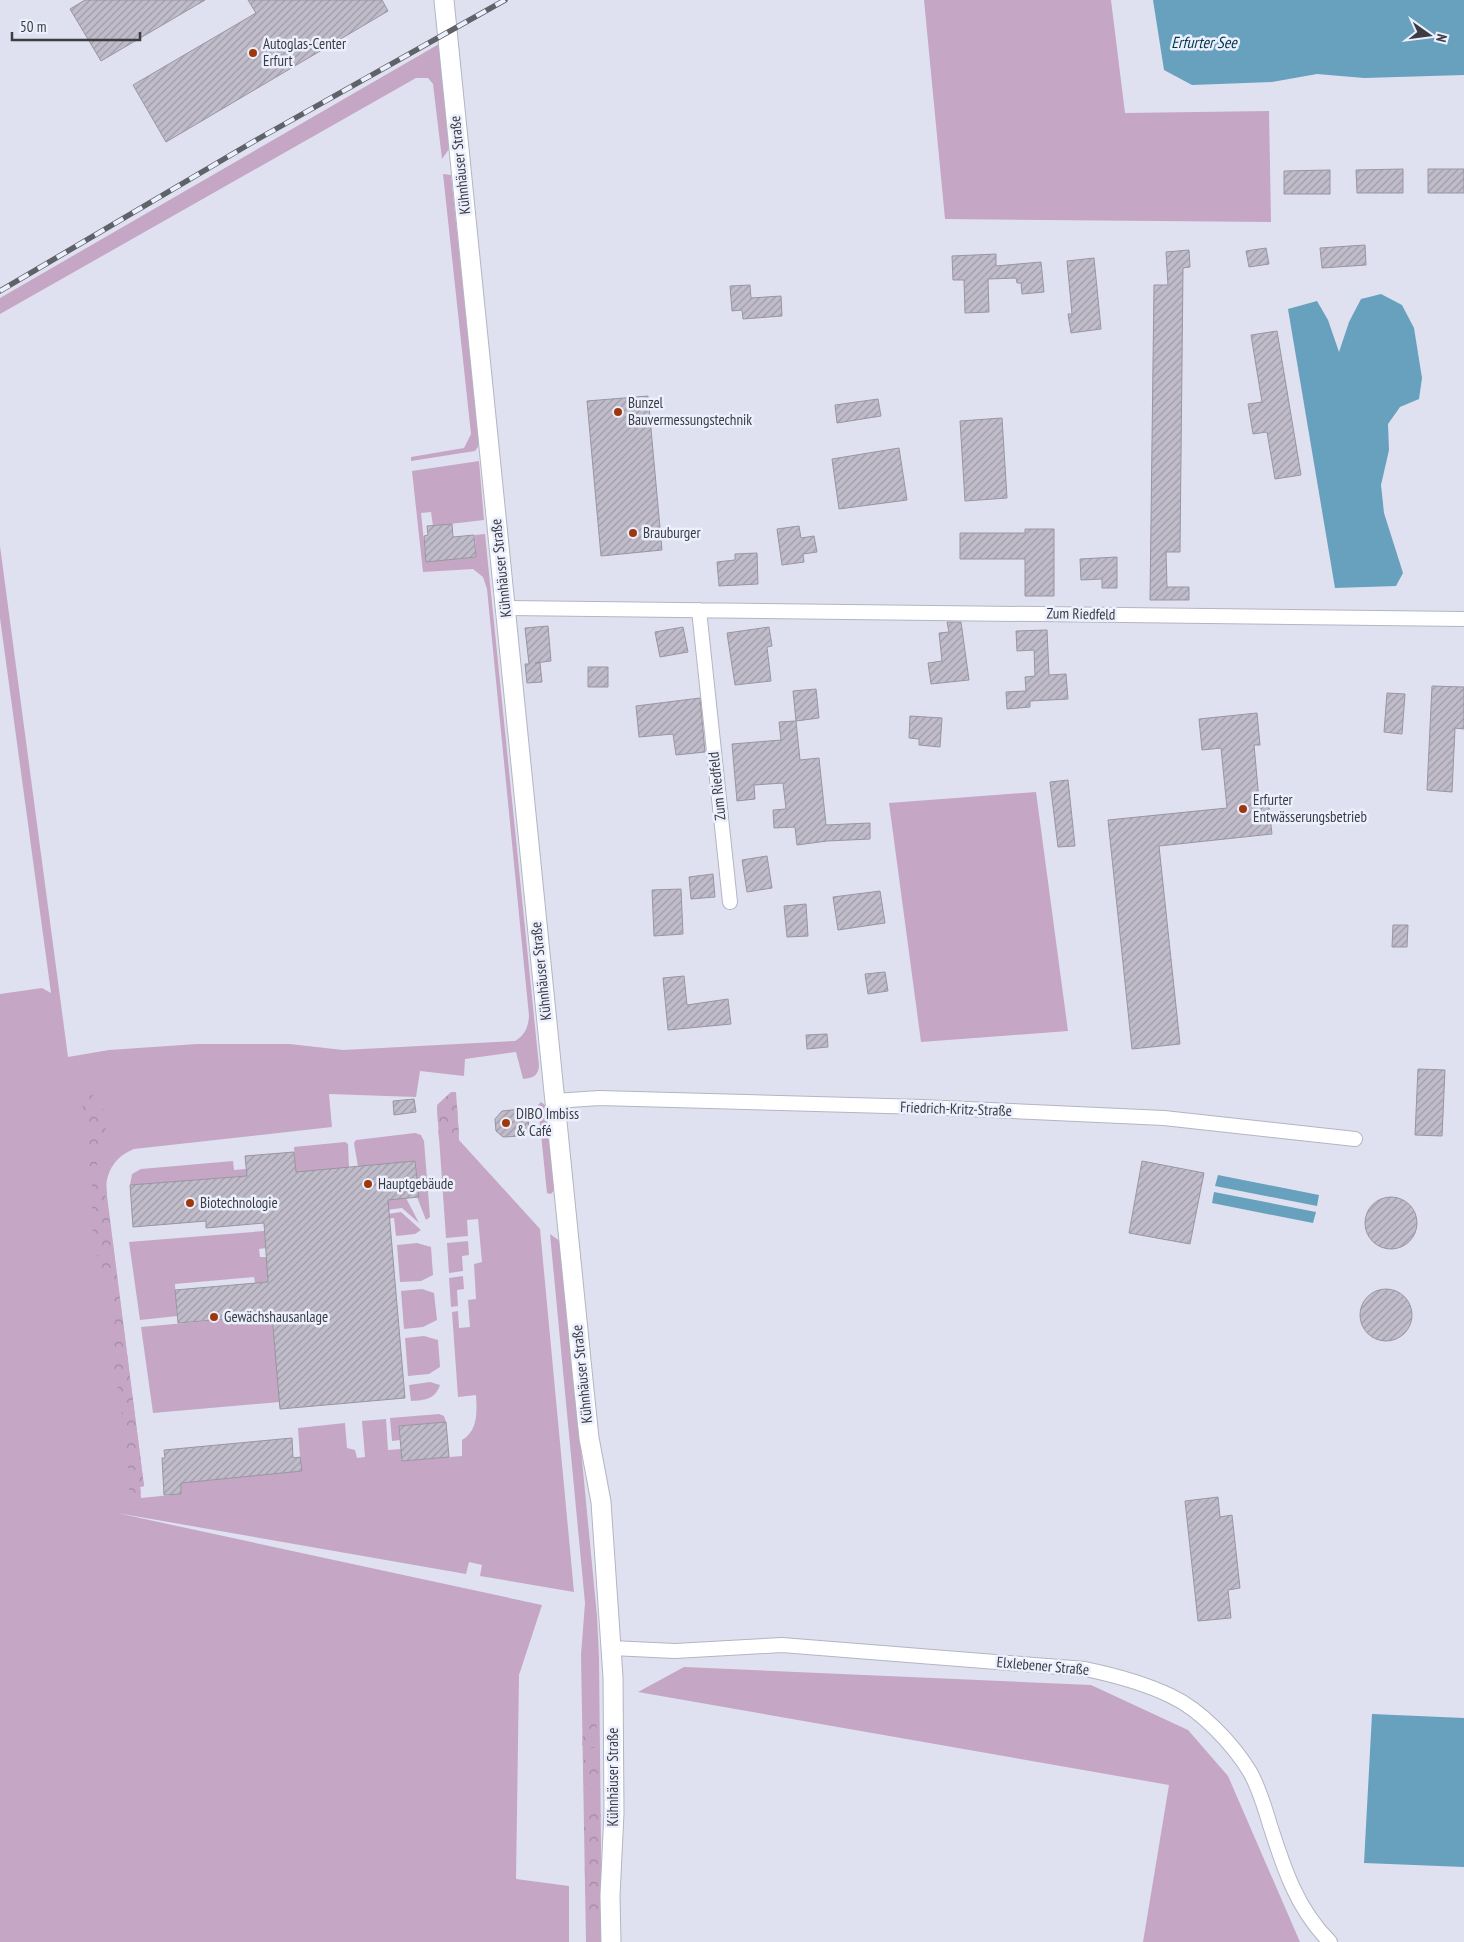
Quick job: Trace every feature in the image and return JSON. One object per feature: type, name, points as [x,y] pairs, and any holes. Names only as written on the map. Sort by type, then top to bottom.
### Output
[{"type":"street","name":"Kühnhäuser Straße","points":[[444,0],[588,1429],[601,1502],[613,1677],[614,1812],[610,1896],[611,1942]]},
{"type":"street","name":"Zum Riedfeld","points":[[506,608],[1464,619]]},
{"type":"street","name":"Zum Riedfeld","points":[[699,610],[730,902]]},
{"type":"street","name":"Friedrich-Kritz-Straße","points":[[555,1100],[599,1098],[718,1101],[1154,1117],[1355,1139]]},
{"type":"street","name":"Elxlebener Straße","points":[[611,1648],[675,1650],[782,1645],[1084,1668],[1118,1676],[1173,1696],[1214,1728],[1250,1772],[1295,1895],[1318,1929],[1330,1942]]},
{"type":"green space","points":[[924,0],[1111,0],[1125,113],[1269,111],[1271,222],[945,219]]},
{"type":"green space","points":[[439,44],[449,149],[442,159],[433,84],[428,78],[416,78],[0,314],[0,298]]},
{"type":"green space","points":[[443,174],[451,175],[479,441],[475,451],[411,461],[411,457],[464,448],[471,434]]},
{"type":"green space","points":[[479,461],[484,520],[433,526],[431,512],[421,513],[426,562],[476,557],[475,535],[485,534],[539,1066],[536,1074],[523,1079],[516,1052],[465,1059],[464,1076],[420,1071],[416,1097],[329,1094],[332,1127],[134,1149],[122,1156],[114,1164],[108,1175],[106,1188],[144,1486],[140,1487],[141,1498],[181,1494],[181,1483],[301,1471],[298,1428],[345,1423],[347,1448],[355,1450],[357,1458],[365,1457],[362,1421],[386,1419],[388,1450],[401,1449],[402,1461],[462,1456],[462,1440],[471,1432],[474,1426],[476,1395],[458,1397],[452,1312],[458,1311],[459,1328],[470,1327],[468,1300],[476,1299],[474,1264],[482,1262],[478,1219],[467,1220],[468,1236],[446,1238],[437,1108],[457,1106],[459,1140],[540,1229],[574,1592],[480,1576],[482,1565],[469,1562],[466,1574],[117,1513],[542,1605],[519,1675],[516,1879],[569,1886],[569,1942],[0,1942],[0,994],[42,988],[51,993],[0,618],[0,546],[68,1057],[109,1050],[197,1044],[290,1044],[343,1050],[515,1041],[525,1031],[529,1016],[487,589],[483,577],[473,569],[423,572],[412,471]]},
{"type":"green space","points":[[1036,792],[1068,1031],[921,1042],[889,803]]},
{"type":"green space","points":[[451,1092],[456,1092],[459,1135],[451,1136],[448,1139],[439,1138],[438,1130],[444,1129],[443,1125],[438,1123],[437,1105]]},
{"type":"green space","points":[[88,1093],[94,1096],[95,1103],[101,1106],[105,1114],[101,1120],[106,1126],[105,1133],[101,1138],[101,1155],[97,1165],[90,1168],[81,1094]]},
{"type":"green space","points":[[541,1102],[546,1106],[555,1189],[551,1194],[547,1193],[538,1105]]},
{"type":"green space","points":[[415,1133],[421,1135],[424,1141],[430,1217],[426,1220],[417,1197],[419,1197],[415,1161],[358,1167],[354,1143],[356,1140]]},
{"type":"green space","points":[[345,1142],[348,1144],[349,1167],[299,1217],[294,1147]]},
{"type":"green space","points":[[233,1161],[234,1170],[246,1169],[247,1176],[130,1185],[132,1174],[141,1169]]},
{"type":"green space","points":[[100,1177],[106,1180],[107,1195],[105,1196],[107,1199],[144,1486],[140,1487],[141,1493],[138,1496],[129,1495],[127,1479],[137,1471],[128,1468],[126,1464],[130,1454],[124,1448],[127,1440],[122,1432],[125,1427],[123,1422],[119,1421],[119,1417],[123,1412],[120,1403],[122,1399],[117,1391],[120,1377],[113,1373],[113,1365],[116,1363],[117,1357],[122,1356],[123,1352],[117,1351],[113,1343],[117,1335],[112,1318],[113,1302],[110,1293],[112,1290],[109,1283],[106,1283],[99,1274],[100,1269],[96,1257],[104,1251],[93,1241],[92,1182],[95,1178]]},
{"type":"green space","points":[[406,1198],[419,1223],[402,1208],[363,1213],[362,1203]]},
{"type":"green space","points":[[401,1212],[421,1230],[415,1234],[396,1236],[394,1218],[302,1227]]},
{"type":"green space","points":[[264,1231],[266,1248],[259,1249],[260,1257],[267,1257],[268,1282],[255,1283],[254,1277],[175,1284],[177,1316],[140,1320],[129,1242]]},
{"type":"green space","points":[[550,1234],[561,1242],[597,1616],[602,1942],[586,1942],[581,1655],[585,1603]]},
{"type":"green space","points":[[468,1241],[469,1255],[462,1256],[463,1271],[449,1273],[447,1243]]},
{"type":"green space","points":[[417,1243],[431,1247],[433,1275],[421,1281],[400,1282],[397,1245]]},
{"type":"green space","points":[[463,1276],[464,1289],[457,1290],[458,1306],[451,1307],[449,1278]]},
{"type":"green space","points":[[422,1289],[434,1293],[437,1320],[423,1327],[404,1329],[401,1291]]},
{"type":"green space","points":[[272,1315],[280,1402],[153,1413],[141,1327]]},
{"type":"green space","points":[[424,1336],[438,1340],[440,1367],[429,1374],[408,1376],[405,1338]]},
{"type":"green space","points":[[430,1382],[440,1385],[435,1394],[425,1399],[411,1401],[409,1385]]},
{"type":"green space","points":[[439,1414],[444,1416],[446,1422],[399,1426],[400,1440],[392,1441],[390,1418]]},
{"type":"green space","points":[[684,1667],[1091,1685],[1188,1730],[1228,1776],[1300,1942],[1143,1942],[1169,1785],[638,1692]]},
{"type":"green space","points":[[591,1717],[596,1719],[597,1743],[596,1747],[586,1749],[582,1745],[584,1726],[586,1719]]},
{"type":"green space","points":[[591,1753],[597,1754],[598,1771],[595,1787],[585,1785],[585,1772],[583,1769],[583,1761]]},
{"type":"green space","points":[[595,1806],[601,1815],[598,1827],[601,1844],[591,1851],[584,1832],[586,1824],[585,1815],[589,1807]]},
{"type":"green space","points":[[593,1857],[598,1858],[601,1862],[602,1920],[594,1927],[590,1927],[586,1923],[588,1898],[585,1893],[585,1868],[588,1860]]},
{"type":"water","name":"Erfurter See","points":[[1153,0],[1464,0],[1464,75],[1364,78],[1317,74],[1272,82],[1192,85],[1164,70]]},
{"type":"water","points":[[1381,294],[1402,305],[1414,328],[1422,378],[1419,399],[1400,407],[1388,424],[1389,450],[1381,485],[1384,513],[1403,573],[1396,586],[1335,588],[1288,309],[1317,301],[1328,320],[1339,352],[1349,322],[1361,299]]},
{"type":"water","points":[[1218,1175],[1319,1195],[1317,1206],[1215,1186]]},
{"type":"water","points":[[1214,1192],[1316,1212],[1313,1223],[1212,1203]]},
{"type":"water","points":[[1372,1714],[1464,1718],[1464,1867],[1364,1863]]},
{"type":"building","points":[[85,0],[205,0],[101,61],[70,9]]},
{"type":"building","points":[[248,0],[382,0],[388,11],[166,142],[133,85],[256,13]]},
{"type":"building","points":[[1403,169],[1403,193],[1357,193],[1356,170]]},
{"type":"building","points":[[1428,169],[1464,169],[1464,193],[1428,193]]},
{"type":"building","points":[[1330,170],[1330,194],[1284,194],[1284,171]]},
{"type":"building","points":[[1365,245],[1366,265],[1322,268],[1320,248]]},
{"type":"building","points":[[1266,248],[1269,264],[1249,267],[1246,251]]},
{"type":"building","points":[[1189,250],[1190,267],[1183,268],[1180,552],[1166,552],[1167,587],[1189,587],[1189,600],[1150,600],[1154,285],[1168,285],[1166,252]]},
{"type":"building","points":[[996,254],[996,266],[1041,262],[1044,292],[1022,294],[1021,283],[1017,283],[1016,278],[988,279],[989,312],[965,313],[964,280],[953,280],[952,256]]},
{"type":"building","points":[[1094,258],[1101,329],[1071,333],[1068,314],[1072,314],[1067,261]]},
{"type":"building","points":[[750,285],[751,298],[781,296],[782,316],[743,319],[742,310],[732,311],[730,286]]},
{"type":"building","points":[[1277,331],[1301,475],[1275,479],[1267,432],[1253,434],[1248,404],[1262,402],[1251,335]]},
{"type":"building","points":[[648,396],[662,550],[601,556],[587,401]]},
{"type":"building","points":[[878,399],[881,416],[837,423],[835,405]]},
{"type":"building","points":[[1002,418],[1007,498],[965,501],[960,421]]},
{"type":"building","points":[[899,448],[907,500],[839,509],[832,459]]},
{"type":"building","points":[[452,524],[453,537],[474,535],[476,557],[426,562],[424,536],[428,535],[427,526]]},
{"type":"building","points":[[799,526],[801,538],[814,536],[817,552],[803,554],[804,562],[782,565],[777,529]]},
{"type":"building","points":[[1025,529],[1054,529],[1054,596],[1025,596],[1025,559],[960,559],[960,533],[1025,533]]},
{"type":"building","points":[[757,553],[758,584],[719,586],[717,562],[735,560],[735,554]]},
{"type":"building","points":[[1117,557],[1117,588],[1102,588],[1102,579],[1081,580],[1080,559]]},
{"type":"building","points":[[947,622],[961,622],[969,680],[931,684],[928,663],[942,661],[939,633],[949,632]]},
{"type":"building","points":[[548,626],[551,661],[535,663],[540,663],[542,682],[527,683],[525,664],[529,664],[525,628]]},
{"type":"building","points":[[683,627],[688,652],[660,657],[655,632]]},
{"type":"building","points":[[769,627],[772,646],[767,647],[771,681],[735,685],[727,633]]},
{"type":"building","points":[[1047,630],[1049,675],[1066,674],[1068,699],[1030,701],[1030,707],[1007,709],[1006,692],[1026,691],[1025,677],[1035,676],[1034,650],[1017,651],[1016,631]]},
{"type":"building","points":[[588,667],[608,667],[608,687],[588,687]]},
{"type":"building","points":[[1432,686],[1464,687],[1464,729],[1455,728],[1452,792],[1427,790]]},
{"type":"building","points":[[816,689],[819,718],[796,721],[793,691]]},
{"type":"building","points":[[1387,693],[1405,694],[1402,734],[1384,732]]},
{"type":"building","points":[[700,698],[705,752],[676,755],[673,734],[639,737],[636,706]]},
{"type":"building","points":[[1257,713],[1260,745],[1254,745],[1259,800],[1268,799],[1272,834],[1159,846],[1180,1044],[1132,1049],[1108,820],[1227,808],[1221,748],[1202,750],[1199,719]]},
{"type":"building","points":[[910,716],[942,718],[940,747],[919,745],[919,739],[909,738]]},
{"type":"building","points":[[796,721],[800,760],[819,758],[826,825],[870,823],[870,839],[827,841],[797,845],[795,827],[774,828],[773,810],[786,809],[783,783],[754,785],[755,799],[737,801],[732,744],[781,740],[779,722]]},
{"type":"building","points":[[1068,780],[1075,846],[1058,847],[1050,782]]},
{"type":"building","points":[[767,856],[772,888],[747,892],[742,860]]},
{"type":"building","points":[[713,874],[715,897],[691,899],[689,877]]},
{"type":"building","points":[[681,889],[683,934],[654,936],[652,890]]},
{"type":"building","points":[[880,891],[885,923],[838,930],[833,897]]},
{"type":"building","points":[[806,904],[808,936],[787,937],[784,906]]},
{"type":"building","points":[[1393,925],[1408,925],[1407,947],[1392,947]]},
{"type":"building","points":[[885,972],[888,991],[868,994],[865,974]]},
{"type":"building","points":[[684,976],[687,1005],[728,999],[731,1024],[668,1030],[663,978]]},
{"type":"building","points":[[827,1034],[828,1047],[807,1049],[806,1035]]},
{"type":"building","points":[[1418,1069],[1445,1070],[1442,1136],[1415,1135]]},
{"type":"building","points":[[414,1099],[416,1112],[394,1115],[393,1101]]},
{"type":"building","points":[[521,1109],[528,1117],[529,1130],[522,1136],[503,1137],[496,1131],[495,1119],[502,1111]]},
{"type":"building","points":[[294,1152],[296,1172],[415,1161],[419,1197],[388,1200],[405,1398],[280,1409],[272,1315],[178,1323],[175,1290],[268,1282],[264,1223],[206,1228],[206,1221],[133,1227],[130,1185],[247,1176],[245,1156]]},
{"type":"building","points":[[1142,1161],[1204,1173],[1190,1244],[1129,1233]]},
{"type":"building","points":[[1386,1197],[1396,1197],[1410,1204],[1417,1218],[1417,1228],[1410,1242],[1396,1249],[1386,1249],[1376,1245],[1369,1238],[1365,1228],[1365,1218],[1369,1208],[1376,1201]]},
{"type":"building","points":[[1381,1289],[1391,1289],[1405,1296],[1412,1310],[1412,1320],[1405,1334],[1391,1341],[1381,1341],[1371,1337],[1364,1330],[1360,1320],[1360,1310],[1364,1300],[1371,1293]]},
{"type":"building","points":[[446,1422],[449,1457],[402,1461],[399,1426]]},
{"type":"building","points":[[292,1438],[293,1458],[300,1457],[302,1471],[181,1483],[181,1494],[164,1495],[162,1458],[165,1458],[164,1450]]},
{"type":"building","points":[[1218,1497],[1220,1517],[1232,1515],[1240,1588],[1228,1590],[1231,1618],[1198,1621],[1185,1501]]},
{"type":"railway","points":[[0,291],[258,139],[505,0]]},
{"type":"place","name":"Autoglas-Center Erfurt","points":[[253,53]]},
{"type":"place","name":"Bunzel Bauvermessungstechnik","points":[[618,412]]},
{"type":"place","name":"Brauburger","points":[[633,533]]},
{"type":"place","name":"Erfurter Entwässerungsbetrieb","points":[[1243,809]]},
{"type":"place","name":"DIBO Imbiss & Café","points":[[506,1123]]},
{"type":"place","name":"Hauptgebäude","points":[[368,1184]]},
{"type":"place","name":"Biotechnologie","points":[[190,1203]]},
{"type":"place","name":"Gewächshausanlage","points":[[214,1317]]}]
